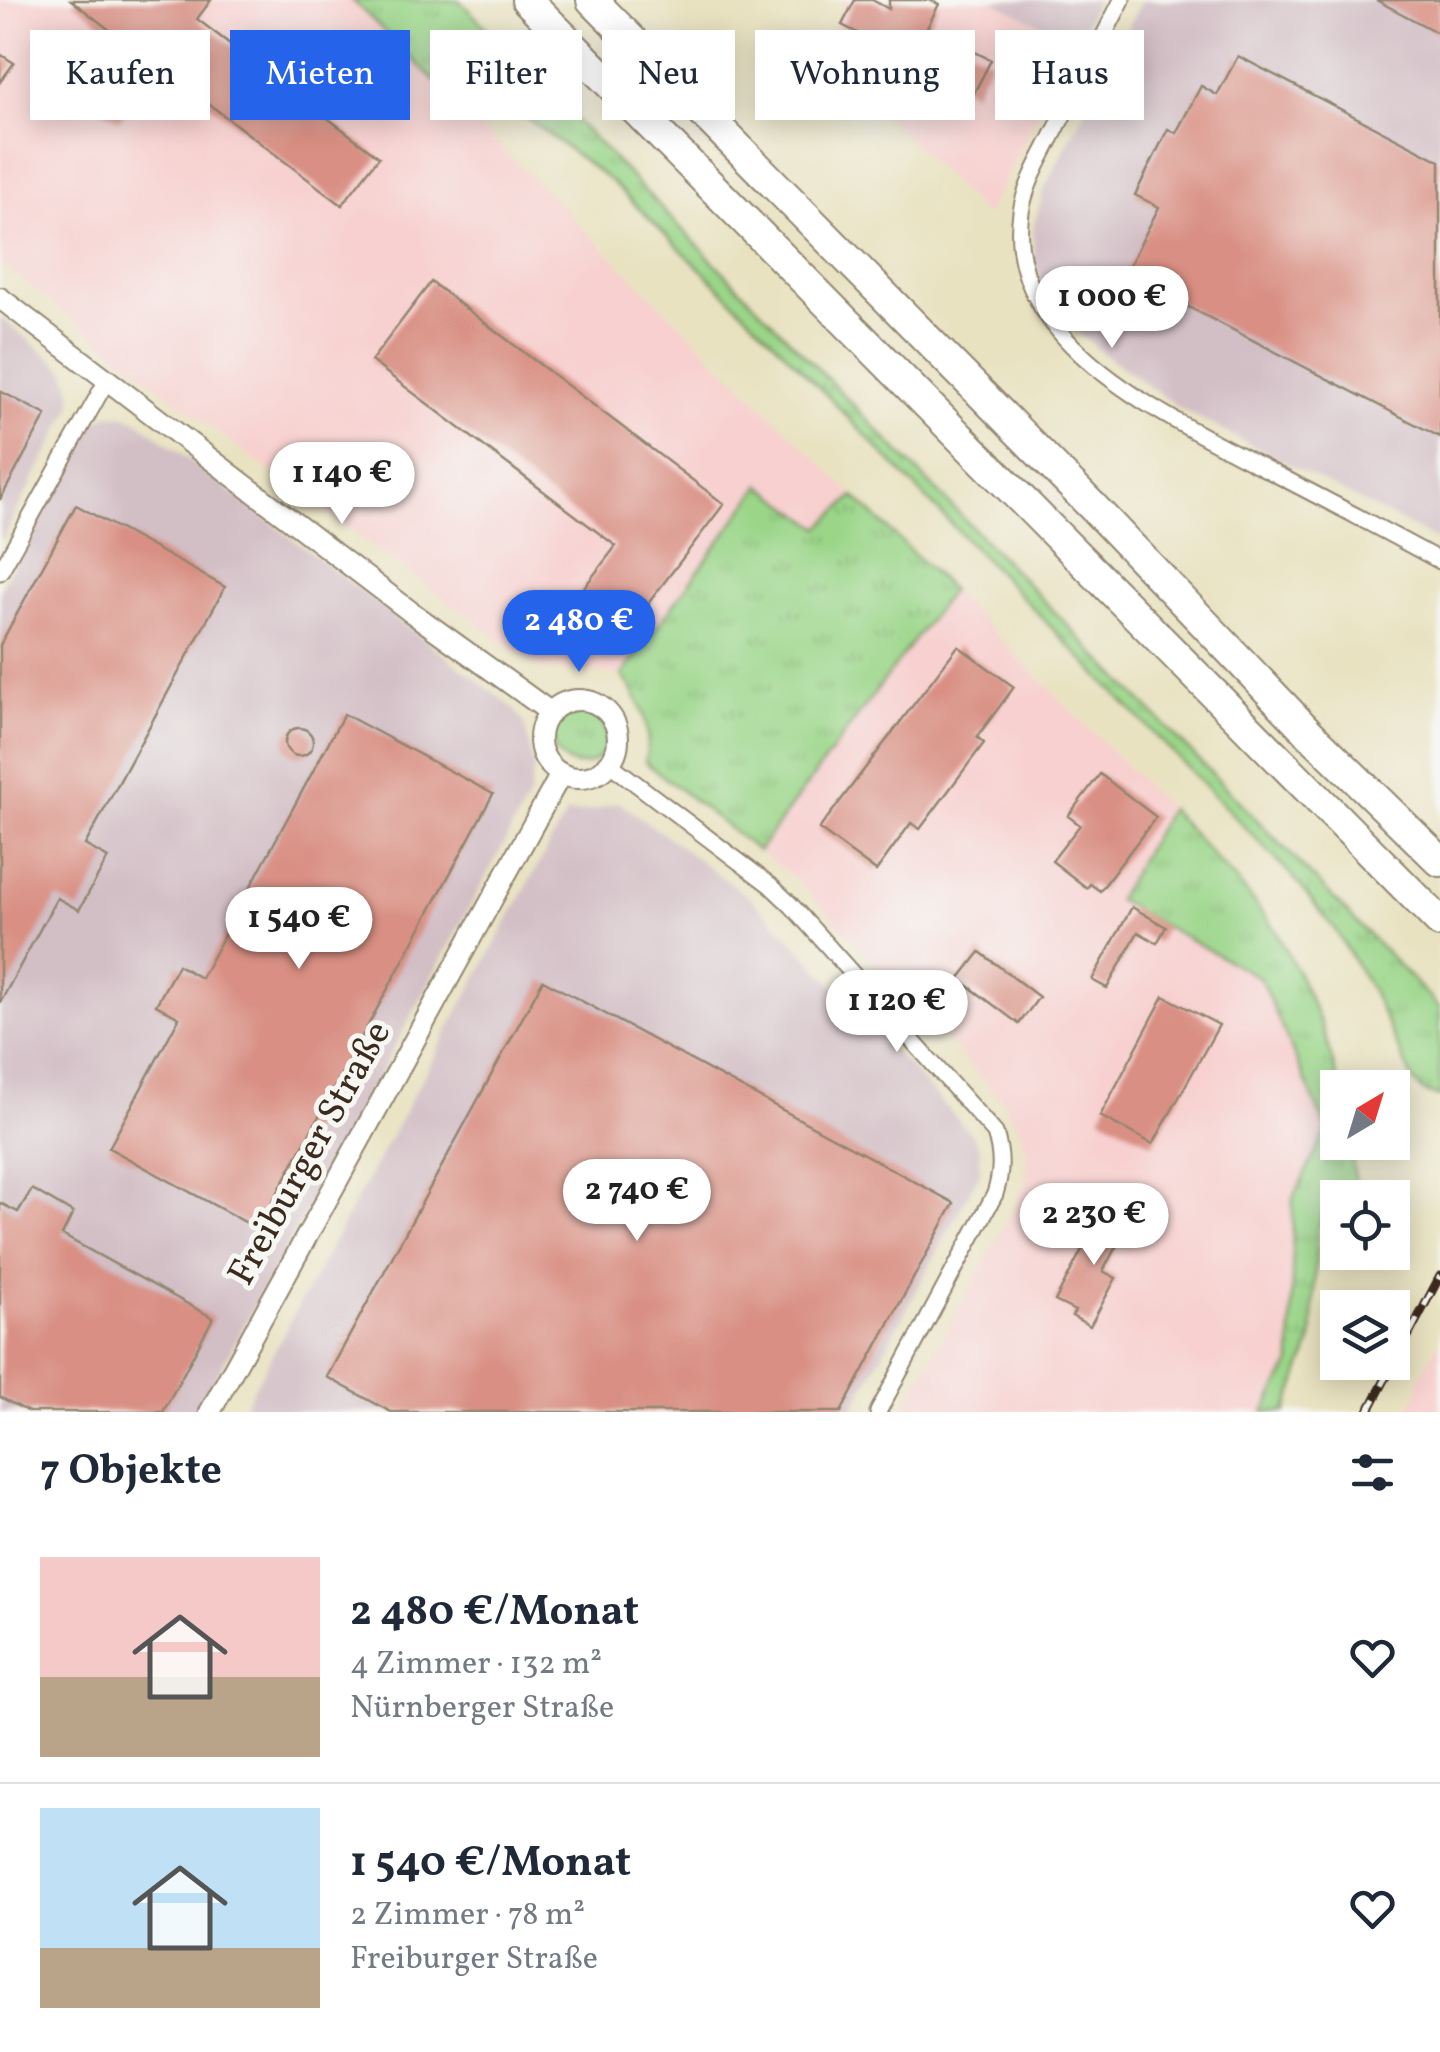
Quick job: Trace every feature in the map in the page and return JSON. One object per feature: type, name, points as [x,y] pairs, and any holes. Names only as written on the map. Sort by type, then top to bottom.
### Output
[{"type":"highway","points":[[527,0],[1440,922]]},
{"type":"highway","points":[[592,0],[1093,507],[1308,732],[1440,861]]},
{"type":"street","points":[[1122,0],[1042,157],[1022,206],[1019,224],[1023,263],[1036,300],[1066,340],[1120,386],[1198,433],[1440,561]]},
{"type":"street","points":[[0,298],[411,612],[550,712]]},
{"type":"street","points":[[0,572],[108,380]]},
{"type":"street","points":[[574,700],[600,705],[616,726],[616,752],[610,764],[590,777],[579,778],[562,774],[547,762],[541,750],[542,724],[550,712],[574,700]]},
{"type":"street","points":[[610,764],[790,904],[995,1133],[1002,1153],[996,1194],[878,1412]]},
{"type":"street","name":"Freiburger Straße","points":[[210,1412],[562,774]]},
{"type":"shaded area","points":[[0,0],[352,0],[382,30],[230,30],[230,120],[410,120],[410,57],[430,77],[430,120],[473,120],[854,496],[820,528],[760,486],[622,675],[539,668],[232,443],[0,263]]},
{"type":"shaded area","points":[[846,0],[992,0],[1051,30],[995,30],[995,120],[1035,120],[986,216],[889,120],[975,120],[975,30],[833,30]]},
{"type":"shaded area","points":[[992,0],[1097,0],[1081,30],[1051,30]]},
{"type":"shaded area","points":[[1142,0],[1440,0],[1440,542],[1181,409],[1105,355],[1073,328],[1050,299],[1035,264],[1033,228],[1044,189],[1080,120],[1144,120],[1144,30],[1126,30]]},
{"type":"shaded area","points":[[0,317],[66,371],[72,406],[0,543]]},
{"type":"shaded area","points":[[109,414],[137,420],[511,706],[524,723],[534,767],[529,797],[197,1412],[0,1412],[0,590],[89,426]]},
{"type":"shaded area","points":[[951,590],[1169,809],[1118,900],[1260,978],[1320,1114],[1320,1144],[1293,1198],[1291,1364],[1264,1412],[902,1412],[1014,1208],[1026,1182],[1027,1153],[1019,1127],[1005,1103],[801,884],[758,851]]},
{"type":"shaded area","points":[[619,802],[749,897],[771,918],[972,1135],[980,1149],[980,1172],[851,1412],[241,1412],[566,814]]},
{"type":"shaded area","points":[[1440,1340],[1440,1412],[1407,1412],[1419,1390],[1418,1380]]},
{"type":"green space","points":[[352,0],[459,0],[488,30],[430,30],[430,76],[410,57],[410,30],[383,30]]},
{"type":"green space","points":[[530,120],[576,120],[1440,1008],[1440,1097],[1423,1091],[1413,1081],[1373,993],[1336,931],[1293,877],[773,340],[613,183]]},
{"type":"green space","points":[[761,485],[820,528],[854,496],[951,590],[758,851],[645,762],[648,738],[644,716],[622,675]]},
{"type":"green space","points":[[580,711],[599,719],[607,738],[599,757],[580,765],[561,757],[553,738],[561,719]]},
{"type":"green space","points":[[1169,809],[1242,887],[1276,931],[1296,969],[1321,1024],[1335,1070],[1320,1070],[1320,1114],[1260,978],[1117,900]]},
{"type":"green space","points":[[1320,1144],[1320,1160],[1352,1160],[1355,1180],[1320,1180],[1312,1340],[1286,1412],[1264,1412],[1291,1363],[1293,1198]]},
{"type":"building","points":[[71,0],[211,0],[197,19],[230,44],[230,120],[330,120],[379,157],[342,205],[210,105],[210,30],[110,30]]},
{"type":"building","points":[[855,0],[872,0],[889,9],[889,0],[930,0],[939,4],[927,28],[931,30],[852,30],[842,25]]},
{"type":"building","points":[[1376,0],[1440,0],[1440,34]]},
{"type":"building","points":[[975,52],[991,60],[975,91]]},
{"type":"building","points":[[0,54],[14,63],[0,82]]},
{"type":"building","points":[[1238,56],[1440,161],[1440,437],[1125,274],[1159,207],[1135,195],[1168,129],[1176,133],[1201,86],[1217,95]]},
{"type":"building","points":[[431,282],[724,504],[621,639],[573,602],[616,546],[371,361]]},
{"type":"building","points":[[0,391],[46,415],[0,500]]},
{"type":"building","points":[[76,505],[225,587],[85,845],[108,858],[79,910],[57,898],[0,1003],[0,645]]},
{"type":"building","points":[[571,643],[582,652],[578,657],[567,648]]},
{"type":"building","points":[[958,646],[1014,687],[977,737],[984,743],[920,829],[911,823],[876,871],[819,829]]},
{"type":"building","points":[[344,714],[493,794],[258,1229],[109,1148],[179,1018],[156,1005],[178,965],[201,978]]},
{"type":"building","points":[[299,728],[309,732],[313,742],[309,752],[299,756],[289,752],[285,742],[289,732]]},
{"type":"building","points":[[1100,774],[1156,817],[1100,891],[1090,884],[1087,888],[1052,861],[1080,825],[1068,816]]},
{"type":"building","points":[[1132,907],[1166,927],[1157,943],[1138,932],[1107,988],[1092,980]]},
{"type":"building","points":[[980,952],[1039,997],[1019,1024],[959,979]]},
{"type":"building","points":[[543,980],[954,1203],[841,1412],[391,1412],[327,1377]]},
{"type":"building","points":[[1164,996],[1219,1025],[1153,1144],[1100,1116]]},
{"type":"building","points":[[32,1189],[73,1213],[62,1235],[213,1318],[163,1412],[29,1412],[0,1397],[0,1203],[18,1212]]},
{"type":"building","points":[[1105,1206],[1131,1219],[1103,1271],[1116,1278],[1090,1326],[1072,1316],[1075,1311],[1055,1301]]},
{"type":"railway","points":[[1368,1412],[1440,1276]]}]
